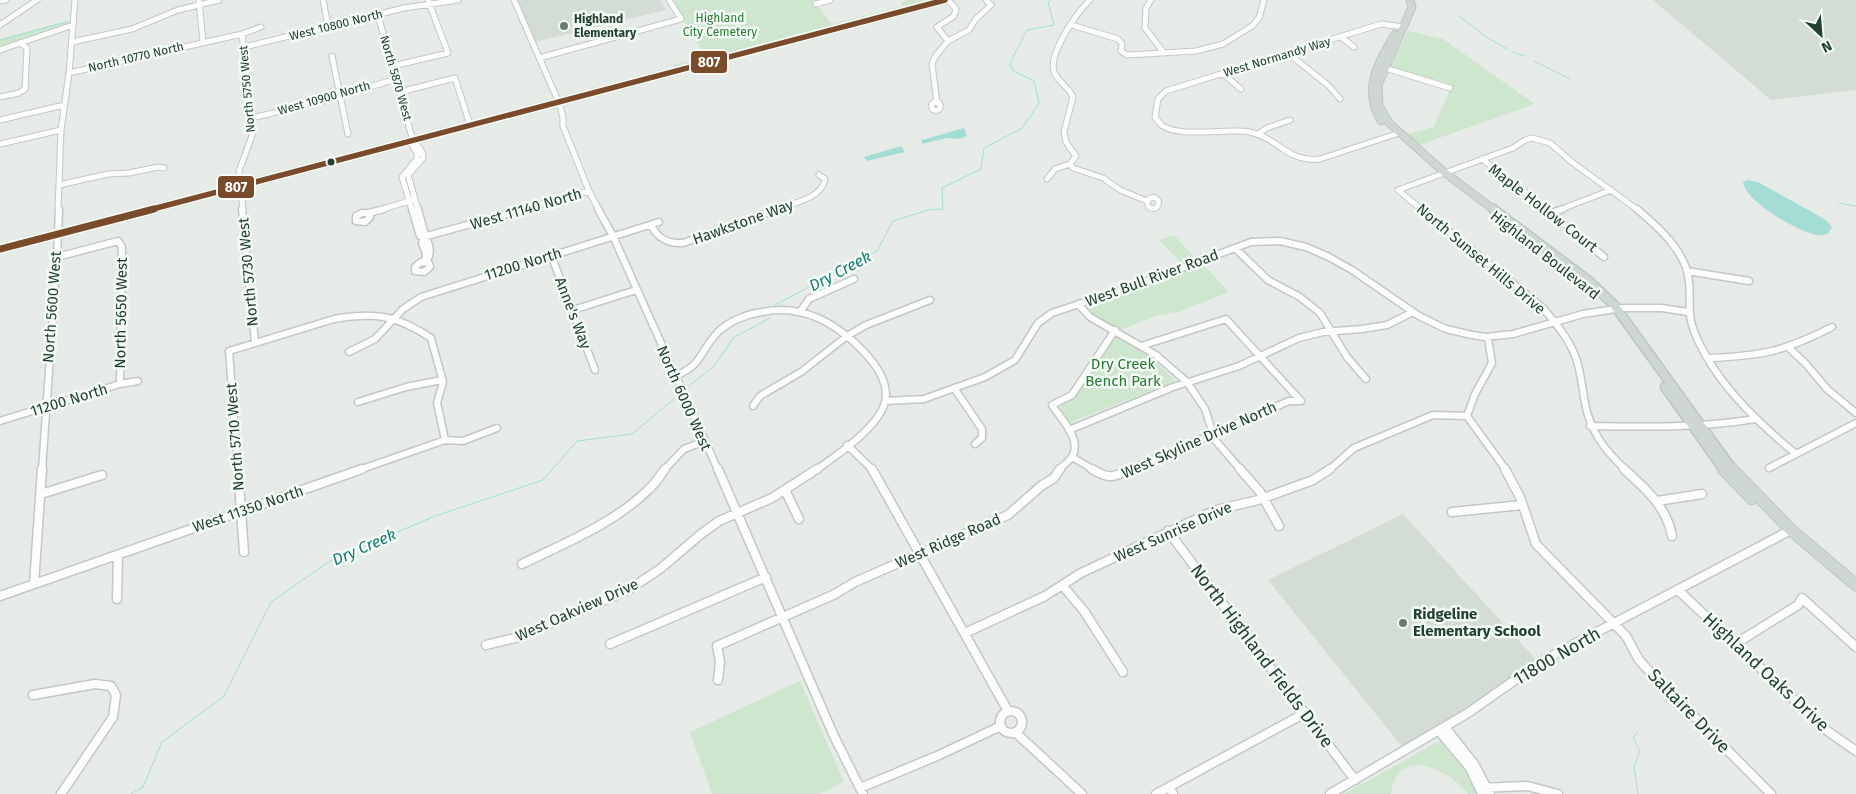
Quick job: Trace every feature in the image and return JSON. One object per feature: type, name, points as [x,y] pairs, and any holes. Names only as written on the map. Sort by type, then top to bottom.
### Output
[{"type":"main road","points":[[0,249],[946,0]]},
{"type":"main road","name":"Highland Boulevard","points":[[1396,134],[1383,115],[1377,98],[1378,85],[1401,27],[1406,0]]},
{"type":"main road","name":"Highland Boulevard","points":[[1410,0],[1412,7],[1372,79],[1370,88],[1373,108],[1385,126],[1442,173],[1589,281],[1614,310],[1694,425],[1728,465],[1791,530],[1856,585]]},
{"type":"street","points":[[0,1],[6,0]]},
{"type":"street","points":[[0,25],[37,0]]},
{"type":"street","name":"North 5600 West","points":[[34,584],[58,234],[61,130],[76,0]]},
{"type":"street","points":[[72,42],[132,29],[199,2],[219,0]]},
{"type":"street","points":[[323,0],[328,26]]},
{"type":"street","name":"West 10800 North","points":[[244,47],[428,2],[458,0]]},
{"type":"street","name":"North 6000 West","points":[[514,0],[559,103],[563,117],[563,126],[589,190],[612,236],[703,442],[766,577],[833,734],[862,791]]},
{"type":"street","points":[[539,58],[681,19],[669,0]]},
{"type":"street","points":[[816,4],[830,0]]},
{"type":"street","points":[[946,0],[956,9],[954,16],[951,20],[937,27],[948,41]]},
{"type":"street","points":[[937,102],[932,64],[934,57],[948,41],[971,28],[975,20],[990,8],[991,5],[986,0]]},
{"type":"street","points":[[1047,179],[1055,169],[1070,164],[1076,156],[1066,142],[1064,132],[1073,97],[1072,92],[1054,74],[1053,61],[1062,38],[1078,13],[1090,0]]},
{"type":"street","points":[[1151,0],[1146,8],[1145,28],[1164,53]]},
{"type":"street","points":[[1072,25],[1118,39],[1122,41],[1123,53],[1132,55],[1203,50],[1230,40],[1252,26],[1263,9],[1264,0]]},
{"type":"street","points":[[199,2],[203,42]]},
{"type":"street","points":[[393,66],[448,53],[428,2]]},
{"type":"street","name":"North 5870 West","points":[[378,15],[413,140],[413,147],[418,156],[413,166],[402,177],[408,186],[411,200]]},
{"type":"street","name":"West Normandy Way","points":[[1258,134],[1249,132],[1180,131],[1163,126],[1156,117],[1156,102],[1159,96],[1166,91],[1381,24],[1401,27]]},
{"type":"street","points":[[0,51],[73,25]]},
{"type":"street","name":"North 10770 North","points":[[69,72],[242,34],[261,27]]},
{"type":"street","name":"North 5750 West","points":[[239,171],[253,134],[242,34]]},
{"type":"street","points":[[1340,37],[1354,47]]},
{"type":"street","points":[[0,97],[22,92],[25,89],[28,54],[19,46],[20,43]]},
{"type":"street","points":[[1289,54],[1329,86],[1340,99]]},
{"type":"street","points":[[332,56],[348,134]]},
{"type":"street","points":[[1385,68],[1450,88]]},
{"type":"street","points":[[1222,73],[1241,89]]},
{"type":"street","points":[[400,92],[455,78],[470,126]]},
{"type":"street","name":"West 10900 North","points":[[252,118],[341,96],[396,79]]},
{"type":"street","points":[[0,120],[64,105]]},
{"type":"street","points":[[1290,120],[1267,128],[1258,134],[1285,153],[1302,160],[1320,160],[1396,134]]},
{"type":"street","points":[[0,144],[61,130]]},
{"type":"street","points":[[1442,173],[1513,148],[1523,139],[1539,139],[1557,146],[1571,161],[1636,208],[1658,228],[1678,253],[1687,271],[1690,289],[1688,312],[1696,337],[1709,358],[1755,419],[1796,454]]},
{"type":"street","name":"Maple Hollow Court","points":[[1482,159],[1551,212],[1604,257]]},
{"type":"street","points":[[1070,164],[1073,168],[1103,178],[1120,190],[1147,200]]},
{"type":"street","points":[[59,185],[108,174],[129,173],[158,167],[164,168]]},
{"type":"street","name":"North 5730 West","points":[[239,171],[255,343]]},
{"type":"street","name":"North Sunset Hills Drive","points":[[1442,173],[1398,190],[1542,307],[1555,322],[1576,358],[1586,415],[1590,426],[1611,457],[1657,501],[1672,529],[1672,536]]},
{"type":"street","name":"Hawkstone Way","points":[[650,225],[655,234],[666,242],[678,244],[690,242],[813,196],[824,186],[824,179],[819,175]]},
{"type":"street","name":"West 11140 North","points":[[424,239],[455,232],[462,227],[589,190]]},
{"type":"street","points":[[1551,212],[1611,190]]},
{"type":"street","points":[[369,213],[411,200],[420,236],[424,239],[422,243],[427,248],[425,262]]},
{"type":"street","name":"11200 North","points":[[349,352],[375,339],[410,302],[426,295],[659,222]]},
{"type":"street","name":"West Bull River Road","points":[[886,401],[924,399],[1006,366],[1014,360],[1022,349],[1038,322],[1052,313],[1146,282],[1251,242],[1266,240],[1289,241],[1308,247],[1328,256],[1413,312],[1444,328],[1488,338],[1529,330],[1585,313],[1652,306],[1688,312]]},
{"type":"street","name":"North 5650 West","points":[[56,257],[120,242],[122,247],[120,384]]},
{"type":"street","points":[[1235,248],[1274,284],[1313,306],[1320,313],[1347,357],[1366,379]]},
{"type":"street","name":"Anne's Way","points":[[552,255],[595,370]]},
{"type":"street","points":[[1687,271],[1749,281]]},
{"type":"street","points":[[800,312],[808,299],[854,279]]},
{"type":"street","points":[[573,310],[636,290]]},
{"type":"street","points":[[753,406],[760,396],[800,372],[847,336],[866,325],[930,300]]},
{"type":"street","points":[[1078,304],[1090,317],[1141,346],[1163,361],[1187,382],[1206,409],[1214,440],[1264,498],[1278,526]]},
{"type":"street","points":[[674,377],[686,372],[700,362],[718,333],[732,322],[754,313],[780,311],[800,312],[830,323],[869,354],[881,375],[886,389],[886,401],[870,426],[819,467],[785,490],[757,505],[736,512]]},
{"type":"street","points":[[1068,430],[1187,382],[1261,357],[1291,341],[1308,335],[1331,331],[1373,330],[1399,322],[1413,312]]},
{"type":"street","points":[[255,343],[334,319],[352,316],[386,316],[410,324],[431,338],[440,366],[442,380],[437,403],[445,440]]},
{"type":"street","points":[[1141,346],[1158,339],[1203,329],[1226,319],[1261,357]]},
{"type":"street","points":[[1709,358],[1758,355],[1789,348],[1832,327]]},
{"type":"street","points":[[1072,457],[1075,449],[1075,439],[1052,405],[1072,396],[1115,330]]},
{"type":"street","points":[[1467,416],[1474,394],[1492,363],[1488,338]]},
{"type":"street","name":"North 5710 West","points":[[244,552],[229,351],[255,343]]},
{"type":"street","points":[[1789,348],[1806,364],[1827,389],[1856,413]]},
{"type":"street","name":"West Skyline Drive North","points":[[1072,457],[1103,476],[1114,477],[1289,401],[1301,400],[1261,357]]},
{"type":"street","points":[[358,402],[406,387],[442,380]]},
{"type":"street","name":"11200 North","points":[[0,421],[120,384],[138,381]]},
{"type":"street","points":[[954,388],[982,429],[982,438],[976,444]]},
{"type":"street","name":"West Sunrise Drive","points":[[965,633],[1045,596],[1081,573],[1168,531],[1216,510],[1264,498],[1313,480],[1328,471],[1354,448],[1433,415],[1467,416]]},
{"type":"street","name":"Saltaire Drive","points":[[1467,416],[1509,474],[1536,544],[1626,636],[1633,644],[1639,660],[1650,672],[1770,794]]},
{"type":"street","points":[[1590,426],[1694,425],[1755,419]]},
{"type":"street","points":[[1769,468],[1856,423]]},
{"type":"street","name":"West 11350 North","points":[[0,596],[445,440],[463,441],[497,428]]},
{"type":"street","points":[[522,564],[627,510],[650,490],[667,466],[684,449],[703,442]]},
{"type":"street","points":[[847,445],[876,475],[1008,711]]},
{"type":"street","name":"West Ridge Road","points":[[718,680],[720,662],[717,646],[1008,515],[1041,486],[1054,478],[1072,457]]},
{"type":"street","points":[[41,494],[102,475]]},
{"type":"street","points":[[785,490],[799,519]]},
{"type":"street","points":[[1657,501],[1702,494]]},
{"type":"street","points":[[1452,512],[1522,505]]},
{"type":"street","name":"West Oakview Drive","points":[[486,645],[499,644],[625,591],[651,577],[703,531],[736,512]]},
{"type":"street","name":"11800 North","points":[[1330,794],[1442,729],[1542,661],[1791,530]]},
{"type":"street","name":"North Highland Fields Drive","points":[[1168,531],[1355,780]]},
{"type":"street","points":[[117,598],[118,555]]},
{"type":"street","points":[[610,644],[766,577]]},
{"type":"street","points":[[1062,585],[1084,611],[1123,672]]},
{"type":"street","name":"Highland Oaks Drive","points":[[1678,590],[1826,730],[1856,751]]},
{"type":"street","points":[[1735,644],[1798,605],[1802,598],[1856,647]]},
{"type":"street","points":[[32,695],[95,684],[111,686],[116,694],[113,717],[61,794]]},
{"type":"street","points":[[1008,711],[1016,712],[1022,718],[1021,727],[1015,732],[1007,732],[1001,726],[1001,716],[1008,711]]},
{"type":"street","points":[[1156,794],[1171,791],[1305,713]]},
{"type":"street","points":[[862,791],[1001,726]]},
{"type":"street","points":[[1442,729],[1485,791],[1509,784],[1525,785],[1558,794]]},
{"type":"street","points":[[1015,732],[1026,745],[1082,794]]},
{"type":"shaded area","name":"Highland Elementary","points":[[517,0],[660,0],[666,10],[535,42]]},
{"type":"shaded area","points":[[1653,0],[1856,0],[1856,90],[1771,100]]},
{"type":"shaded area","name":"Ridgeline Elementary School","points":[[1403,514],[1542,666],[1403,748],[1268,580]]},
{"type":"green space","name":"Highland City Cemetery","points":[[673,0],[813,0],[832,24],[903,6],[901,3],[908,0],[935,0],[674,68],[673,65],[705,57]]},
{"type":"green space","points":[[72,20],[69,24],[0,49],[0,39]]},
{"type":"green space","points":[[1408,31],[1443,39],[1535,104],[1416,146],[1403,135],[1434,127],[1452,85],[1391,67]]},
{"type":"green space","points":[[1174,235],[1196,259],[1182,264],[1159,240]]},
{"type":"green space","points":[[1203,264],[1229,292],[1178,312],[1155,316],[1121,330],[1093,314],[1087,307],[1088,304]]},
{"type":"green space","name":"Dry Creek Bench Park","points":[[1115,337],[1146,354],[1174,379],[1173,382],[1066,424],[1059,411],[1062,405],[1071,399]]},
{"type":"green space","points":[[800,681],[844,782],[820,794],[712,794],[690,732]]},
{"type":"green space","points":[[1439,741],[1458,757],[1480,794],[1468,794],[1453,779],[1432,768],[1411,766],[1402,770],[1395,779],[1391,794],[1344,794]]},
{"type":"water","points":[[964,128],[967,136],[959,139],[947,138],[922,144],[922,140]]},
{"type":"water","points":[[901,146],[905,152],[867,161],[864,157]]},
{"type":"water","points":[[1748,180],[1758,182],[1826,220],[1832,227],[1828,234],[1817,235],[1805,231],[1772,214],[1752,198],[1746,190],[1743,182]]},
{"type":"waterway","name":"Dry Creek","points":[[775,305],[877,251],[893,221],[928,210],[943,209],[942,188],[981,169],[984,148],[1022,128],[1039,103],[1034,81],[1013,71],[1010,63],[1027,30],[1054,25],[1048,2],[1051,0]]},
{"type":"waterway","points":[[1459,16],[1485,36],[1507,49]]},
{"type":"waterway","points":[[0,40],[66,22]]},
{"type":"waterway","points":[[1513,52],[1525,56]]},
{"type":"waterway","points":[[1534,61],[1570,79]]},
{"type":"waterway","points":[[1839,203],[1856,206]]},
{"type":"waterway","name":"Dry Creek","points":[[689,386],[714,366],[733,338],[770,318]]},
{"type":"waterway","name":"Dry Creek","points":[[131,794],[143,787],[162,742],[224,696],[271,602],[330,561],[435,516],[543,480],[577,441],[632,434],[674,399]]},
{"type":"waterway","points":[[1637,732],[1633,738],[1640,751],[1634,767],[1638,794]]},
{"type":"transit line","name":"807","points":[[0,249],[945,0]]},
{"type":"place","name":"Highland Elementary","points":[[564,26]]},
{"type":"place","name":"Ridgeline Elementary School","points":[[1403,623]]}]
